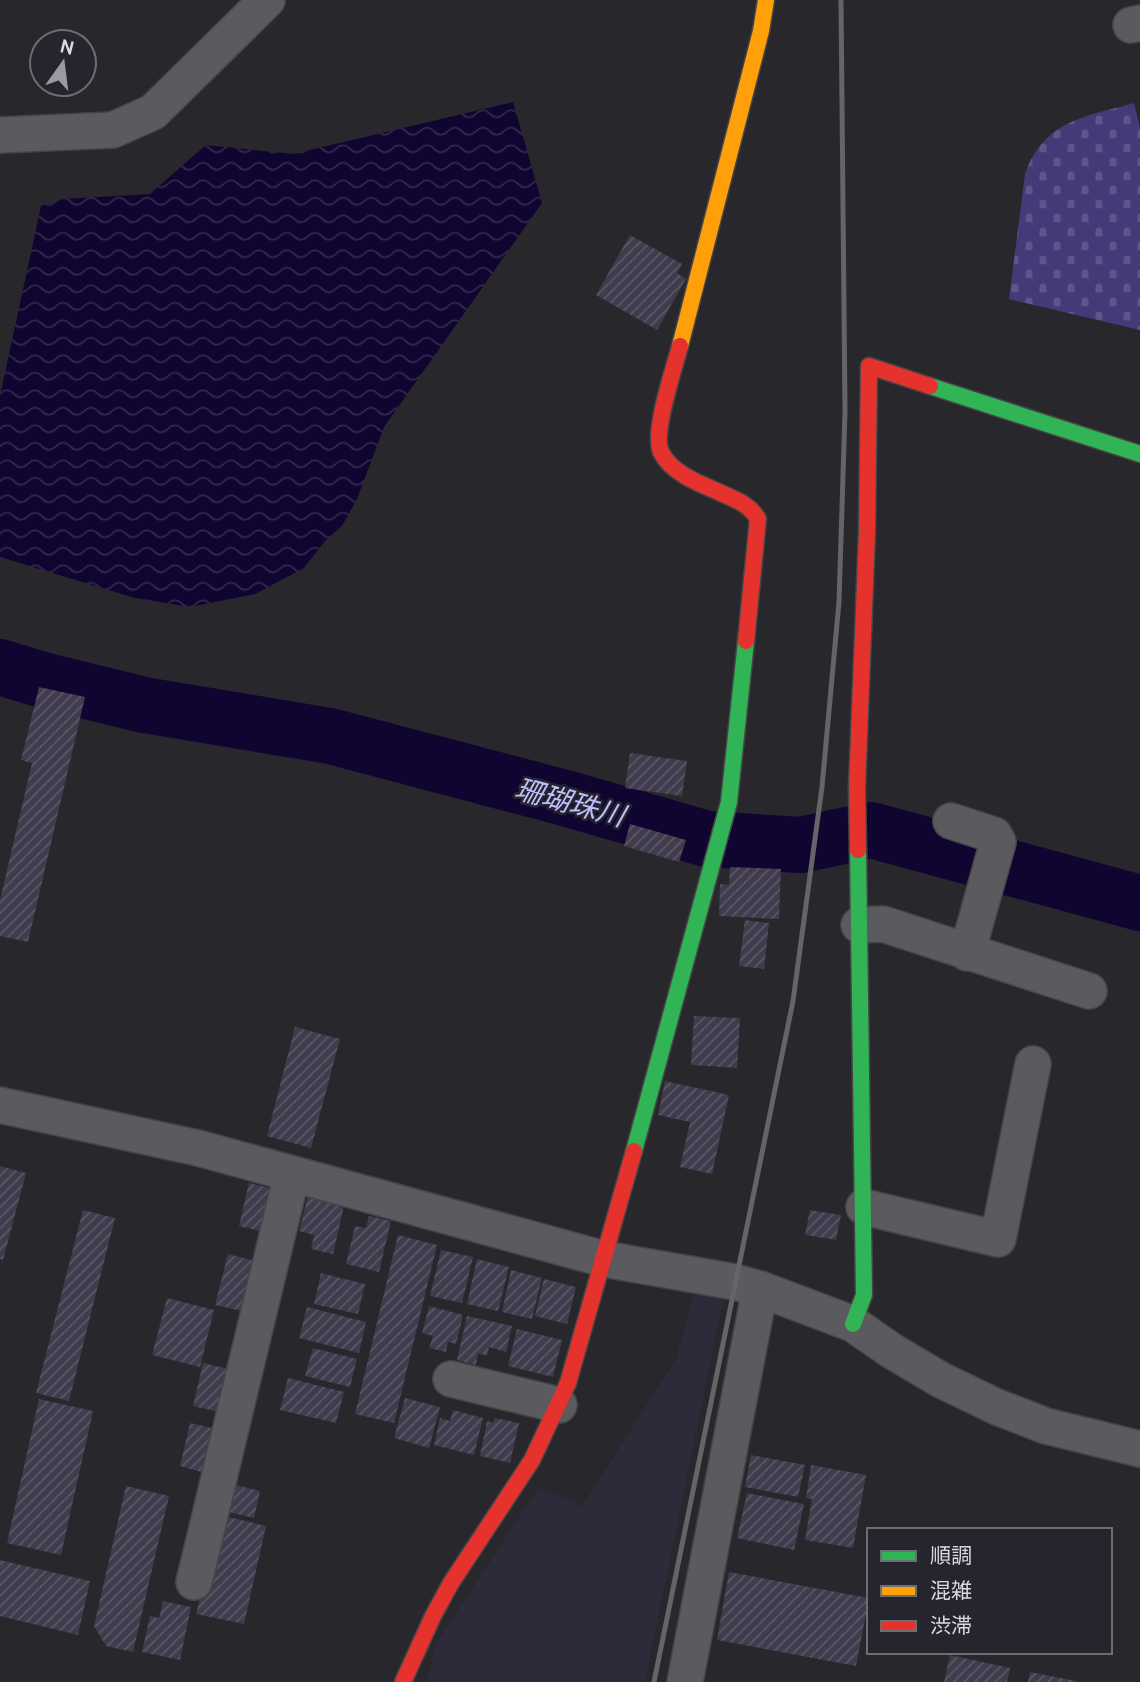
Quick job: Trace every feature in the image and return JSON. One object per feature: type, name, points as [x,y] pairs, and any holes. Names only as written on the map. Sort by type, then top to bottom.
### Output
[{"type":"street","points":[[0,135],[113,130],[153,112],[267,0]]},
{"type":"street","points":[[403,1682],[451,1583],[526,1470],[559,1405],[604,1259],[729,802],[758,519],[751,507],[700,484],[674,468],[661,452],[658,432],[761,32],[766,0]]},
{"type":"street","points":[[853,1324],[864,1295],[857,787],[867,531],[869,366],[1140,453]]},
{"type":"street","points":[[951,821],[994,835],[999,842],[967,953]]},
{"type":"street","points":[[859,925],[883,924],[1088,991]]},
{"type":"street","points":[[864,1207],[998,1239],[1033,1064]]},
{"type":"street","points":[[0,1105],[198,1148],[604,1259],[735,1282],[760,1289],[853,1324],[940,1380],[997,1407],[1046,1426],[1140,1449]]},
{"type":"street","points":[[194,1582],[292,1174]]},
{"type":"street","points":[[685,1682],[760,1289]]},
{"type":"street","points":[[451,1379],[559,1405]]},
{"type":"shaded area","points":[[696,1284],[725,1291],[645,1682],[427,1682],[436,1643],[539,1487],[582,1506],[676,1359]]},
{"type":"green space","points":[[1134,103],[1140,127],[1140,330],[1009,299],[1025,174],[1033,156],[1055,131],[1068,124],[1083,117]]},
{"type":"water","points":[[513,102],[542,203],[384,427],[357,499],[342,526],[325,541],[304,568],[255,594],[190,607],[135,598],[0,557],[0,396],[41,206],[63,199],[150,194],[206,145],[293,154]]},
{"type":"building","points":[[630,235],[682,264],[677,273],[686,279],[657,330],[596,295]]},
{"type":"building","points":[[39,687],[85,697],[28,942],[0,936],[0,900],[32,763],[21,760]]},
{"type":"building","points":[[630,753],[687,761],[682,796],[625,788]]},
{"type":"building","points":[[630,824],[686,840],[679,862],[624,846]]},
{"type":"building","points":[[730,867],[781,869],[779,919],[719,916],[720,884],[729,885]]},
{"type":"building","points":[[745,920],[769,923],[764,969],[739,966]]},
{"type":"building","points":[[694,1016],[740,1018],[737,1068],[691,1065]]},
{"type":"building","points":[[295,1027],[340,1039],[311,1148],[267,1136]]},
{"type":"building","points":[[665,1081],[729,1095],[712,1174],[680,1167],[690,1122],[658,1115]]},
{"type":"building","points":[[0,1166],[26,1173],[3,1260],[0,1259]]},
{"type":"building","points":[[249,1183],[274,1189],[264,1232],[239,1226]]},
{"type":"building","points":[[309,1192],[345,1201],[333,1254],[311,1249],[314,1235],[299,1231]]},
{"type":"building","points":[[83,1210],[115,1218],[69,1401],[36,1393]]},
{"type":"building","points":[[810,1210],[841,1215],[836,1240],[805,1235]]},
{"type":"building","points":[[369,1216],[391,1221],[379,1272],[346,1264],[355,1226],[366,1228]]},
{"type":"building","points":[[398,1235],[437,1245],[394,1423],[355,1414]]},
{"type":"building","points":[[441,1250],[473,1257],[462,1303],[430,1296]]},
{"type":"building","points":[[228,1254],[255,1261],[242,1311],[215,1305]]},
{"type":"building","points":[[477,1259],[509,1267],[498,1311],[467,1304]]},
{"type":"building","points":[[511,1270],[542,1278],[532,1319],[502,1312]]},
{"type":"building","points":[[321,1273],[365,1284],[358,1314],[314,1304]]},
{"type":"building","points":[[544,1279],[576,1287],[567,1324],[535,1316]]},
{"type":"building","points":[[167,1298],[214,1310],[200,1367],[152,1355]]},
{"type":"building","points":[[429,1306],[463,1315],[456,1344],[448,1342],[446,1352],[429,1348],[433,1336],[422,1333]]},
{"type":"building","points":[[307,1307],[366,1322],[359,1353],[299,1338]]},
{"type":"building","points":[[467,1316],[512,1326],[506,1352],[489,1347],[487,1356],[478,1353],[476,1365],[457,1360]]},
{"type":"building","points":[[517,1329],[562,1340],[553,1377],[508,1366]]},
{"type":"building","points":[[313,1348],[357,1359],[350,1387],[305,1376]]},
{"type":"building","points":[[203,1363],[229,1369],[219,1412],[193,1406]]},
{"type":"building","points":[[288,1378],[344,1392],[336,1423],[280,1410]]},
{"type":"building","points":[[405,1398],[440,1407],[429,1448],[394,1438]]},
{"type":"building","points":[[39,1399],[93,1411],[61,1555],[7,1543]]},
{"type":"building","points":[[453,1410],[483,1418],[474,1455],[434,1445],[440,1418],[450,1421]]},
{"type":"building","points":[[495,1418],[519,1423],[510,1463],[480,1456],[487,1421],[493,1423]]},
{"type":"building","points":[[190,1423],[216,1429],[205,1473],[180,1466]]},
{"type":"building","points":[[751,1455],[805,1465],[798,1497],[745,1487]]},
{"type":"building","points":[[811,1465],[866,1475],[853,1548],[805,1540],[812,1499],[806,1498]]},
{"type":"building","points":[[227,1483],[260,1491],[254,1518],[220,1510]]},
{"type":"building","points":[[126,1486],[169,1496],[133,1652],[106,1646],[94,1626]]},
{"type":"building","points":[[747,1493],[804,1504],[794,1550],[737,1538]]},
{"type":"building","points":[[220,1515],[266,1526],[244,1624],[196,1614]]},
{"type":"building","points":[[0,1560],[90,1581],[78,1635],[0,1616]]},
{"type":"building","points":[[729,1572],[867,1598],[856,1666],[717,1640]]},
{"type":"building","points":[[163,1601],[191,1607],[180,1660],[142,1652],[150,1616],[159,1618]]},
{"type":"building","points":[[950,1655],[1010,1668],[1007,1682],[944,1682]]},
{"type":"building","points":[[1030,1672],[1076,1681],[1076,1682],[1028,1682]]},
{"type":"waterway","name":"珊瑚珠川","points":[[0,667],[144,705],[330,736],[565,798],[707,839],[800,845],[871,830],[1140,903]]},
{"type":"railway","points":[[654,1682],[793,1001],[822,787],[839,602],[845,412],[841,0]]},
{"type":"traffic: fast","points":[[930,386],[1140,454]]},
{"type":"traffic: fast","points":[[634,1151],[729,802],[746,641]]},
{"type":"traffic: fast","points":[[853,1324],[864,1295],[858,850]]},
{"type":"traffic: slow","points":[[680,346],[761,31],[766,0]]},
{"type":"traffic: jam","points":[[680,346],[661,416],[661,452],[679,472],[741,502],[758,519],[746,641]]},
{"type":"traffic: jam","points":[[858,850],[857,787],[867,532],[869,366],[930,386]]},
{"type":"traffic: jam","points":[[403,1682],[451,1583],[532,1460],[568,1383],[634,1151]]}]
